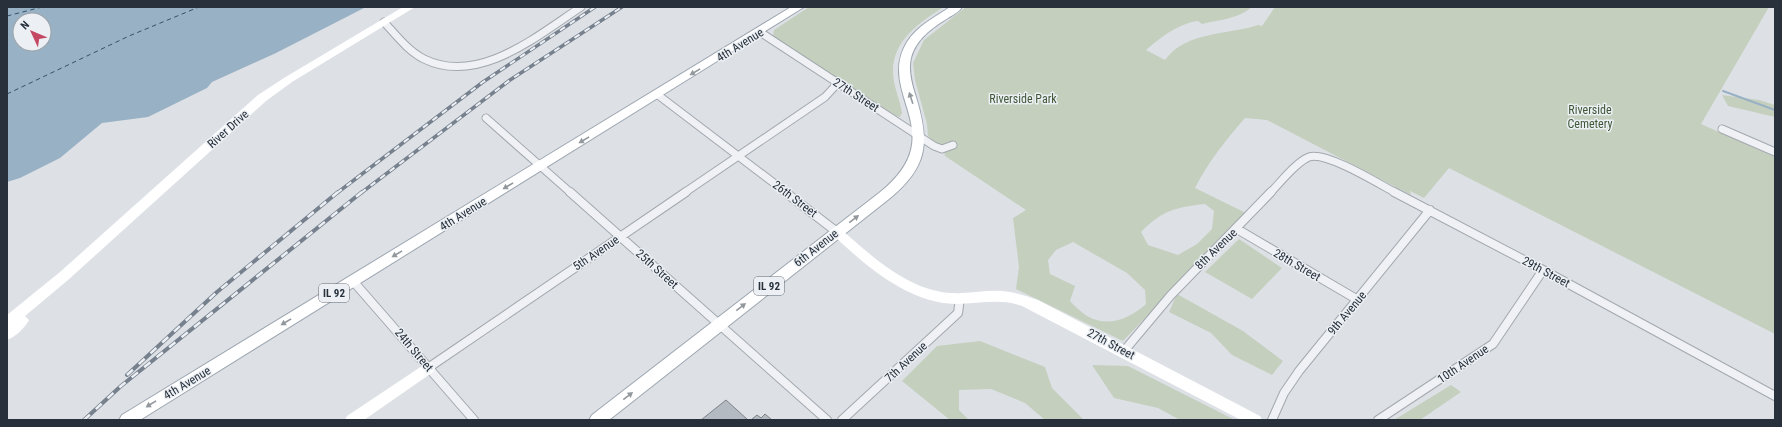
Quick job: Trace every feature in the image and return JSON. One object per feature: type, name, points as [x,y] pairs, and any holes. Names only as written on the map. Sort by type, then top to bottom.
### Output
[{"type":"main road","name":"4th Avenue","points":[[127,420],[799,7]]},
{"type":"main road","name":"IL 92","points":[[920,136],[917,116],[905,79],[904,70],[908,52],[911,44],[924,30],[957,7]]},
{"type":"main road","name":"6th Avenue","points":[[597,420],[884,196],[903,178],[915,157],[920,136]]},
{"type":"street","name":"River Drive","points":[[7,323],[64,276],[262,98],[288,80],[410,7]]},
{"type":"street","points":[[384,22],[425,59],[446,66],[458,66],[484,62],[508,53],[581,7]]},
{"type":"street","name":"27th Street","points":[[760,32],[837,84],[938,148],[942,149],[953,145]]},
{"type":"street","name":"5th Avenue","points":[[352,420],[825,97],[837,84]]},
{"type":"street","name":"26th Street","points":[[658,95],[892,275],[912,286],[932,294],[960,298]]},
{"type":"street","name":"25th Street","points":[[486,118],[827,420]]},
{"type":"street","points":[[1722,129],[1775,152]]},
{"type":"street","name":"29th Street","points":[[1314,156],[1326,157],[1430,210],[1775,396]]},
{"type":"street","name":"8th Avenue","points":[[1124,351],[1171,295],[1301,162],[1306,158],[1314,156]]},
{"type":"street","name":"9th Avenue","points":[[1272,420],[1284,393],[1299,371],[1430,210]]},
{"type":"street","name":"28th Street","points":[[1237,229],[1358,300]]},
{"type":"street","name":"10th Avenue","points":[[1378,420],[1493,344],[1542,270]]},
{"type":"street","name":"River Drive","points":[[7,334],[46,298],[64,276]]},
{"type":"street","name":"24th Street","points":[[353,281],[474,420]]},
{"type":"street","name":"27th Street","points":[[960,298],[996,296],[1021,300],[1051,312],[1255,420]]},
{"type":"street","name":"7th Avenue","points":[[842,420],[958,313],[960,298]]},
{"type":"green space","points":[[809,7],[944,7],[926,19],[910,33],[903,41],[894,60],[894,82],[902,113],[900,117],[896,116],[773,36],[774,30]]},
{"type":"green space","name":"Riverside Cemetery","points":[[966,7],[1252,7],[1241,14],[1228,18],[1202,24],[1198,21],[1191,22],[1164,36],[1146,50],[1165,60],[1184,44],[1196,39],[1208,35],[1258,25],[1262,26],[1275,7],[1769,7],[1701,124],[1775,157],[1775,334],[1449,168],[1424,198],[1410,191],[1411,195],[1267,120],[1245,118],[1218,152],[1195,188],[1246,213],[1123,341],[1016,289],[1019,267],[1013,218],[1026,210],[945,156],[943,146],[937,144],[928,136],[927,124],[915,80],[913,63],[924,40]],"holes":[[[1205,204],[1214,211],[1212,229],[1197,244],[1178,255],[1148,245],[1141,232],[1155,219],[1170,211]],[[1073,242],[1127,273],[1145,290],[1146,304],[1125,318],[1110,321],[1095,320],[1080,311],[1070,301],[1075,286],[1050,274],[1048,260],[1056,250]]]},
{"type":"green space","points":[[1722,95],[1759,100],[1775,105],[1775,117],[1728,106]]},
{"type":"green space","points":[[1239,239],[1282,268],[1252,299],[1205,272]]},
{"type":"green space","points":[[1177,294],[1243,331],[1283,361],[1272,375],[1232,355],[1211,333],[1169,312]]},
{"type":"green space","points":[[980,341],[1045,367],[1052,388],[1084,420],[1045,420],[1025,403],[991,389],[959,390],[959,410],[969,420],[950,420],[902,381],[937,346]]},
{"type":"green space","points":[[1092,365],[1128,366],[1235,420],[1180,420],[1158,408],[1114,398]]},
{"type":"green space","points":[[1451,385],[1461,392],[1420,420],[1394,420]]},
{"type":"water","points":[[7,7],[366,7],[276,53],[212,82],[207,88],[148,117],[102,123],[60,158],[20,178],[7,182]]},
{"type":"building","points":[[726,400],[748,420],[701,420]]},
{"type":"building","points":[[765,414],[772,420],[751,420],[757,415],[761,418]]},
{"type":"waterway","points":[[1723,91],[1775,110]]},
{"type":"ferry route","points":[[7,16],[42,7]]},
{"type":"ferry route","points":[[7,94],[129,36],[199,7]]},
{"type":"railway","points":[[337,193],[483,82],[595,7]]},
{"type":"railway","points":[[361,193],[510,80],[622,7]]},
{"type":"railway","points":[[127,375],[217,292],[338,192]]},
{"type":"railway","points":[[84,420],[121,386],[362,192]]},
{"type":"park label","name":"Riverside Park","points":[[1023,99]]}]
